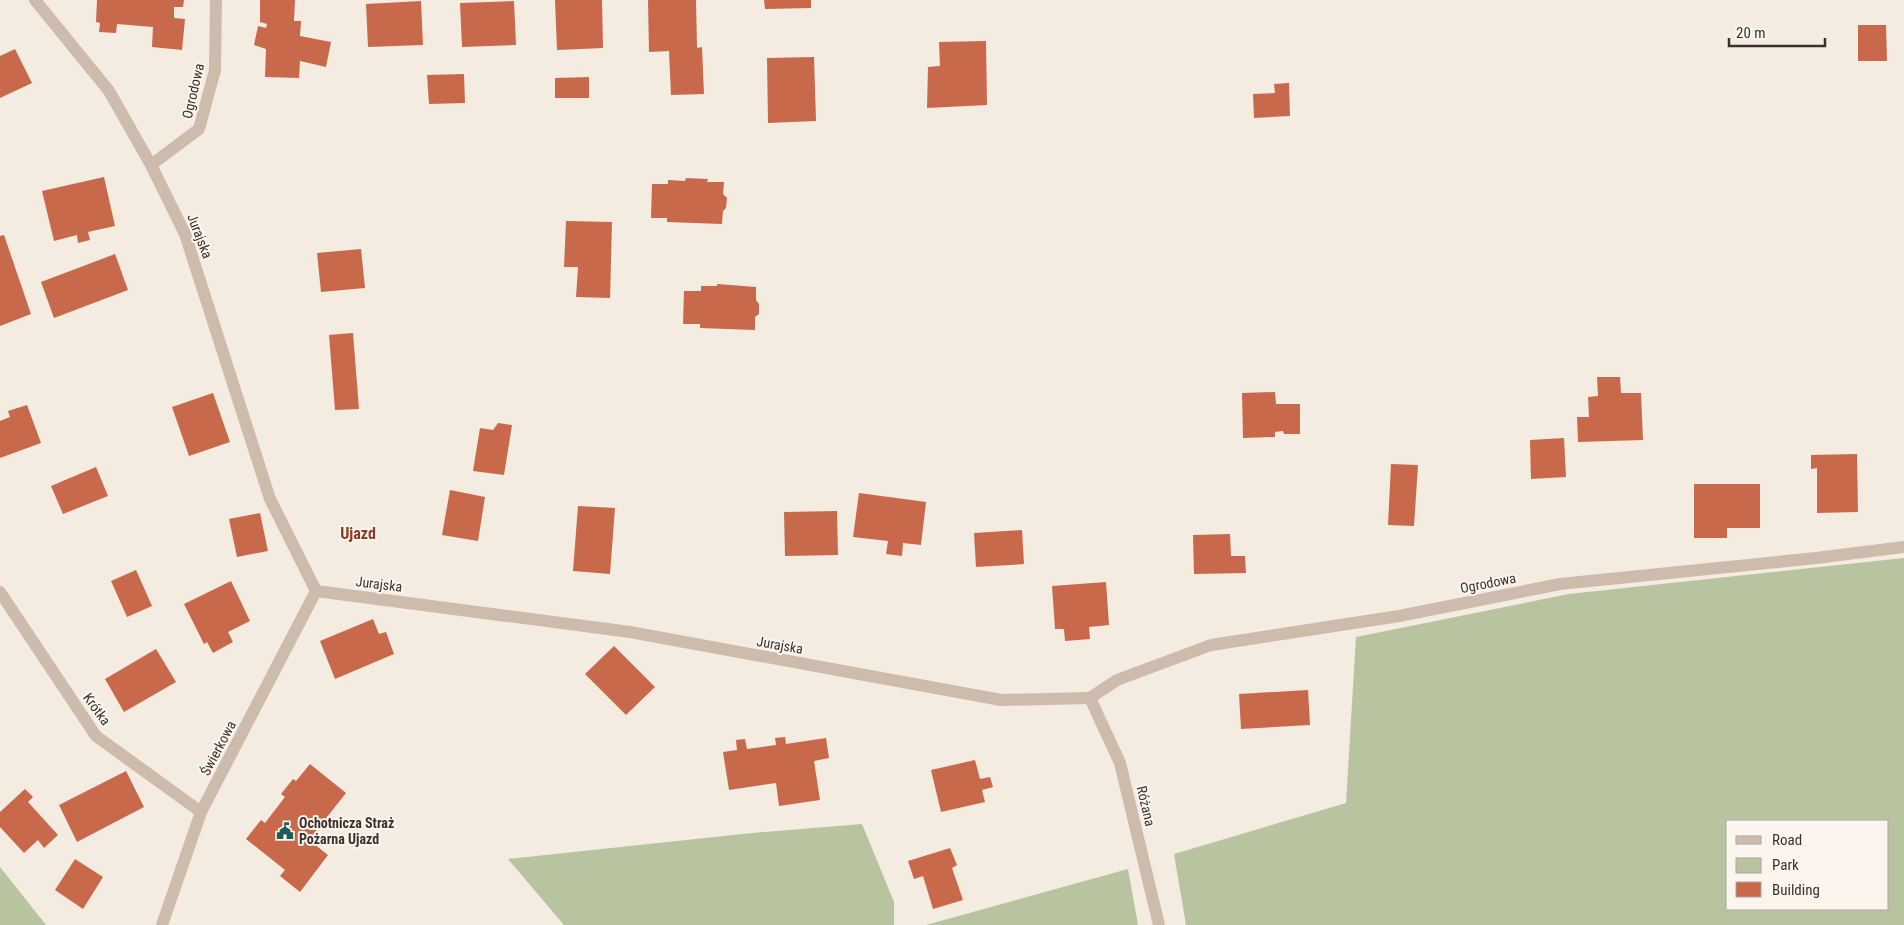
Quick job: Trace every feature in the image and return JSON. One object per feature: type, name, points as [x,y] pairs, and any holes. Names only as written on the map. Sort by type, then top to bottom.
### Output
[{"type":"street","name":"Jurajska","points":[[35,0],[109,91],[151,164],[185,234],[270,499],[316,591],[630,632],[1001,700],[1090,698]]},
{"type":"street","name":"Ogrodowa","points":[[151,164],[199,129],[215,70],[216,0]]},
{"type":"street","name":"Ogrodowa","points":[[1090,698],[1116,680],[1211,645],[1399,616],[1560,584],[1816,558],[1904,547]]},
{"type":"street","name":"Świerkowa","points":[[162,925],[201,812],[316,591]]},
{"type":"street","name":"Krótka","points":[[0,592],[96,736],[201,812]]},
{"type":"street","name":"Różana","points":[[1090,698],[1120,763],[1159,925]]},
{"type":"green space","points":[[1904,558],[1904,925],[1186,925],[1174,854],[1346,803],[1356,637],[1569,594]]},
{"type":"green space","points":[[862,824],[894,902],[894,925],[564,925],[508,859],[752,833]]},
{"type":"green space","points":[[0,867],[46,925],[0,925]]},
{"type":"green space","points":[[1128,869],[1138,925],[926,925]]},
{"type":"building","points":[[97,0],[184,0],[183,7],[174,7],[174,18],[185,19],[182,50],[152,47],[153,27],[117,24],[116,33],[99,32],[100,23],[96,22]]},
{"type":"building","points":[[260,0],[295,0],[294,21],[301,21],[300,36],[331,42],[326,67],[300,61],[299,78],[265,77],[266,49],[254,45],[258,26],[266,28],[267,24],[260,22]]},
{"type":"building","points":[[555,0],[602,0],[603,48],[557,50]]},
{"type":"building","points":[[648,0],[696,0],[697,48],[702,47],[704,94],[671,95],[669,51],[649,52]]},
{"type":"building","points":[[764,0],[811,0],[811,8],[765,9]]},
{"type":"building","points":[[421,1],[423,45],[368,47],[366,4]]},
{"type":"building","points":[[514,1],[516,45],[462,47],[460,3]]},
{"type":"building","points":[[1858,25],[1886,25],[1887,61],[1858,61]]},
{"type":"building","points":[[986,41],[987,105],[927,108],[928,67],[940,66],[939,42]]},
{"type":"building","points":[[15,49],[32,83],[0,98],[0,56]]},
{"type":"building","points":[[814,57],[816,121],[768,123],[767,58]]},
{"type":"building","points":[[464,74],[465,103],[429,104],[427,75]]},
{"type":"building","points":[[589,77],[589,98],[555,98],[555,78]]},
{"type":"building","points":[[1289,83],[1290,116],[1254,118],[1253,94],[1275,93],[1274,84]]},
{"type":"building","points":[[104,177],[115,226],[88,232],[90,240],[78,243],[77,235],[54,241],[42,191]]},
{"type":"building","points":[[686,178],[708,179],[707,182],[724,182],[723,194],[727,198],[722,224],[667,222],[667,218],[651,218],[652,184],[668,184],[668,180],[685,181]]},
{"type":"building","points":[[566,221],[612,222],[610,298],[576,297],[578,267],[564,267]]},
{"type":"building","points":[[4,235],[31,314],[0,326],[0,236]]},
{"type":"building","points":[[361,249],[365,288],[321,292],[317,253]]},
{"type":"building","points":[[115,254],[128,290],[54,318],[41,282]]},
{"type":"building","points":[[717,284],[756,287],[759,314],[755,317],[755,330],[700,328],[700,324],[683,324],[684,291],[701,291],[701,286],[717,286]]},
{"type":"building","points":[[353,333],[359,409],[335,410],[329,335]]},
{"type":"building","points":[[1597,377],[1620,377],[1621,393],[1641,393],[1643,440],[1578,442],[1577,417],[1589,417],[1588,397],[1598,396]]},
{"type":"building","points":[[1275,392],[1276,404],[1300,404],[1300,434],[1284,434],[1283,431],[1275,432],[1275,437],[1243,438],[1242,393]]},
{"type":"building","points":[[213,393],[230,442],[189,456],[172,407]]},
{"type":"building","points":[[27,405],[41,443],[0,458],[0,421],[10,417],[8,411]]},
{"type":"building","points":[[498,423],[512,425],[504,475],[473,471],[480,428],[493,430]]},
{"type":"building","points":[[1564,438],[1566,477],[1531,479],[1530,440]]},
{"type":"building","points":[[1857,454],[1858,512],[1817,513],[1817,468],[1811,469],[1811,455]]},
{"type":"building","points":[[1391,464],[1418,465],[1414,526],[1388,525]]},
{"type":"building","points":[[96,467],[108,496],[63,514],[51,486]]},
{"type":"building","points":[[1694,484],[1760,484],[1760,528],[1727,528],[1727,538],[1694,538]]},
{"type":"building","points":[[450,490],[485,497],[478,541],[442,535]]},
{"type":"building","points":[[859,493],[926,502],[921,545],[903,543],[902,556],[886,554],[888,541],[853,537]]},
{"type":"building","points":[[578,506],[615,508],[610,574],[573,571]]},
{"type":"building","points":[[837,511],[838,555],[785,556],[784,512]]},
{"type":"building","points":[[260,513],[268,551],[237,557],[229,519]]},
{"type":"building","points":[[1022,530],[1024,564],[976,567],[974,533]]},
{"type":"building","points":[[1230,534],[1231,556],[1245,556],[1246,573],[1194,574],[1193,535]]},
{"type":"building","points":[[136,570],[152,606],[127,617],[111,581]]},
{"type":"building","points":[[231,581],[250,621],[228,632],[233,642],[213,653],[207,642],[204,644],[184,604]]},
{"type":"building","points":[[1106,582],[1109,625],[1089,627],[1090,639],[1065,641],[1064,629],[1055,629],[1052,586]]},
{"type":"building","points":[[373,619],[379,634],[386,632],[394,654],[335,679],[320,641]]},
{"type":"building","points":[[614,646],[655,687],[626,715],[585,674]]},
{"type":"building","points":[[156,649],[176,682],[124,712],[105,679]]},
{"type":"building","points":[[1308,690],[1310,725],[1241,729],[1239,694]]},
{"type":"building","points":[[785,737],[786,744],[826,738],[829,758],[814,761],[820,800],[779,806],[776,783],[729,790],[723,752],[737,750],[736,740],[745,739],[747,749],[776,745],[775,738]]},
{"type":"building","points":[[975,760],[980,779],[990,777],[993,787],[982,790],[985,802],[941,812],[931,770]]},
{"type":"building","name":"Ochotnicza Straż Pożarna Ujazd","points":[[310,764],[346,793],[309,840],[328,855],[300,892],[280,876],[285,870],[246,839],[261,820],[265,823],[285,797],[281,794],[293,779],[296,781]]},
{"type":"building","points":[[126,771],[144,807],[77,842],[59,805]]},
{"type":"building","points":[[25,789],[33,797],[28,802],[58,835],[44,848],[38,840],[24,853],[0,827],[0,812]]},
{"type":"building","points":[[950,848],[957,865],[952,868],[963,900],[933,909],[923,876],[914,879],[908,861]]},
{"type":"building","points":[[75,859],[103,877],[83,909],[55,890]]},
{"type":"place","name":"Ochotnicza Straż Pożarna Ujazd","points":[[285,831]]},
{"type":"district","name":"Ujazd","points":[[358,533]]}]
